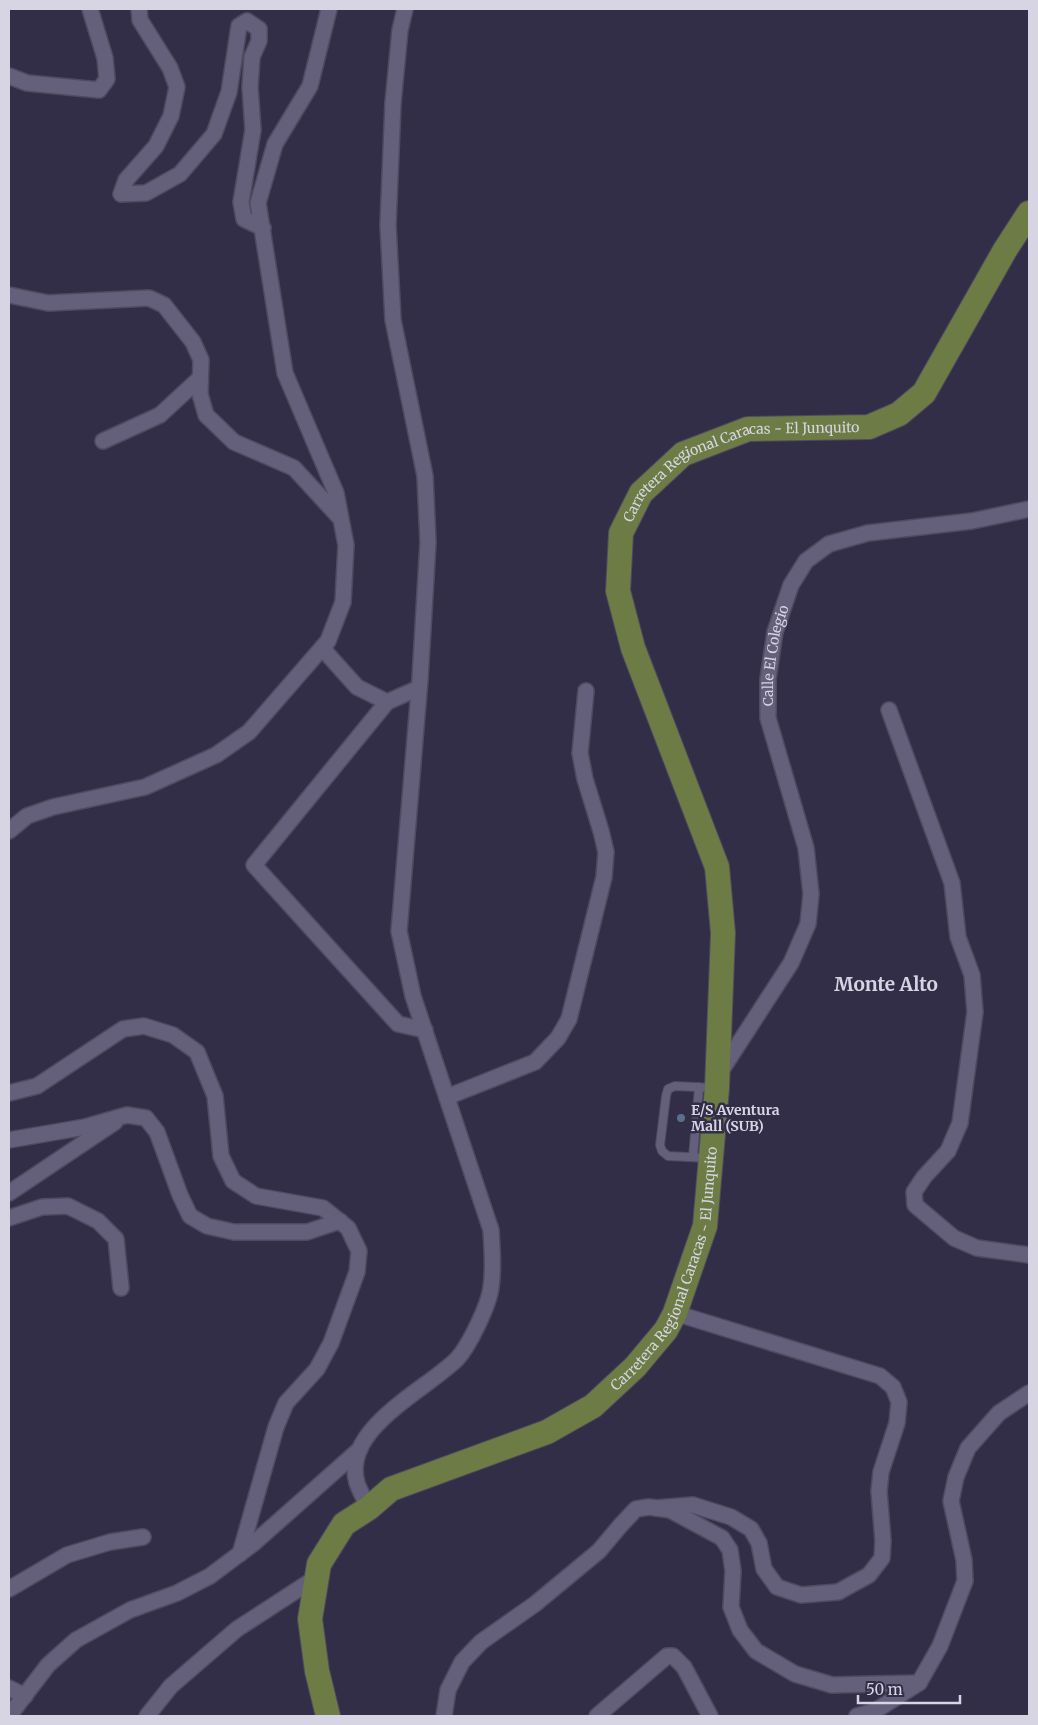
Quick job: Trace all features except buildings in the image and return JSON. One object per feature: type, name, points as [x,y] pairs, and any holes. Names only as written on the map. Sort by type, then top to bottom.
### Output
[{"type":"main road","name":"Carretera Regional Caracas - El Junquito","points":[[328,1716],[317,1671],[310,1618],[319,1564],[344,1524],[369,1508],[391,1489],[548,1432],[592,1406],[634,1368],[666,1330],[675,1313],[705,1226],[702,1158],[711,1084],[723,933],[717,867],[633,648],[618,591],[621,534],[642,493],[682,454],[748,429],[869,427],[899,414],[924,393],[1005,250],[1029,214]]},
{"type":"street","points":[[9,76],[27,84],[99,90],[107,79],[105,58],[90,9]]},
{"type":"street","points":[[139,9],[140,20],[170,68],[177,87],[170,116],[156,146],[126,180],[121,194],[146,193],[180,174],[214,134],[229,92],[239,26],[247,20],[259,29],[259,41],[252,57],[250,87],[253,130],[241,202],[244,218],[262,228]]},
{"type":"street","points":[[9,831],[27,816],[53,807],[145,787],[216,755],[248,732],[328,641],[343,602],[346,545],[336,492],[285,373],[258,203],[275,144],[310,86],[328,9]]},
{"type":"street","points":[[10,1716],[48,1665],[76,1640],[130,1610],[177,1593],[210,1576],[240,1554],[360,1449],[381,1419],[457,1358],[475,1330],[491,1290],[493,1267],[491,1230],[413,996],[399,931],[419,688],[428,542],[425,476],[393,320],[388,225],[393,103],[400,30],[405,9]]},
{"type":"street","points":[[9,295],[48,302],[149,298],[164,306],[193,342],[200,360],[200,394],[206,414],[234,442],[294,468],[341,519]]},
{"type":"street","points":[[103,442],[160,415],[200,378]]},
{"type":"street","name":"Calle El Colegio","points":[[711,1084],[791,963],[808,924],[810,894],[806,848],[768,718],[768,679],[775,632],[790,585],[806,561],[829,544],[868,533],[972,521],[1029,509]]},
{"type":"street","points":[[322,648],[357,687],[387,702]]},
{"type":"street","points":[[419,688],[387,702],[254,865],[398,1024],[425,1030]]},
{"type":"street","points":[[447,1097],[535,1062],[558,1038],[569,1019],[604,877],[606,852],[585,779],[580,753],[586,691]]},
{"type":"street","points":[[889,710],[952,884],[958,938],[972,975],[975,1012],[960,1123],[948,1151],[924,1177],[914,1192],[915,1205],[954,1238],[977,1248],[1029,1256]]},
{"type":"street","points":[[9,1093],[37,1086],[123,1029],[144,1026],[173,1035],[197,1052],[215,1096],[220,1156],[233,1181],[256,1196],[323,1208],[348,1228],[359,1251],[357,1272],[331,1343],[317,1369],[286,1403],[276,1427],[240,1554]]},
{"type":"street","points":[[9,1140],[85,1126],[127,1115],[146,1118],[157,1132],[180,1195],[190,1216],[207,1226],[234,1232],[307,1232],[340,1221]]},
{"type":"street","points":[[9,1193],[127,1115]]},
{"type":"street","points":[[9,1218],[42,1207],[68,1206],[98,1222],[116,1238],[121,1288]]},
{"type":"street","points":[[656,1508],[692,1505],[731,1517],[751,1529],[759,1543],[764,1569],[778,1587],[800,1595],[838,1592],[869,1575],[882,1558],[883,1541],[879,1491],[881,1472],[898,1423],[899,1402],[893,1387],[880,1376],[675,1313]]},
{"type":"street","points":[[857,1716],[876,1711],[919,1683],[940,1646],[965,1581],[964,1560],[951,1501],[956,1477],[968,1448],[999,1413],[1029,1393]]},
{"type":"street","points":[[360,1449],[356,1465],[357,1483],[369,1508]]},
{"type":"street","points":[[444,1716],[448,1690],[462,1662],[480,1642],[535,1604],[599,1552],[636,1509],[649,1507],[670,1510],[722,1538],[730,1550],[734,1571],[731,1607],[740,1630],[756,1651],[795,1674],[832,1685],[919,1683]]},
{"type":"street","points":[[9,1589],[67,1555],[110,1542],[143,1537]]},
{"type":"street","points":[[147,1716],[172,1686],[237,1629],[317,1577]]},
{"type":"street","points":[[597,1716],[666,1656],[673,1656],[684,1667],[710,1716]]},
{"type":"street","points":[[9,1688],[25,1696]]},
{"type":"lane","points":[[702,1158],[668,1156],[662,1151],[660,1145],[668,1089],[675,1086],[711,1084]]},
{"type":"place","name":"E/S Aventura Mall (SUB)","points":[[681,1118]]},
{"type":"district","name":"Monte Alto","points":[[886,984]]}]
